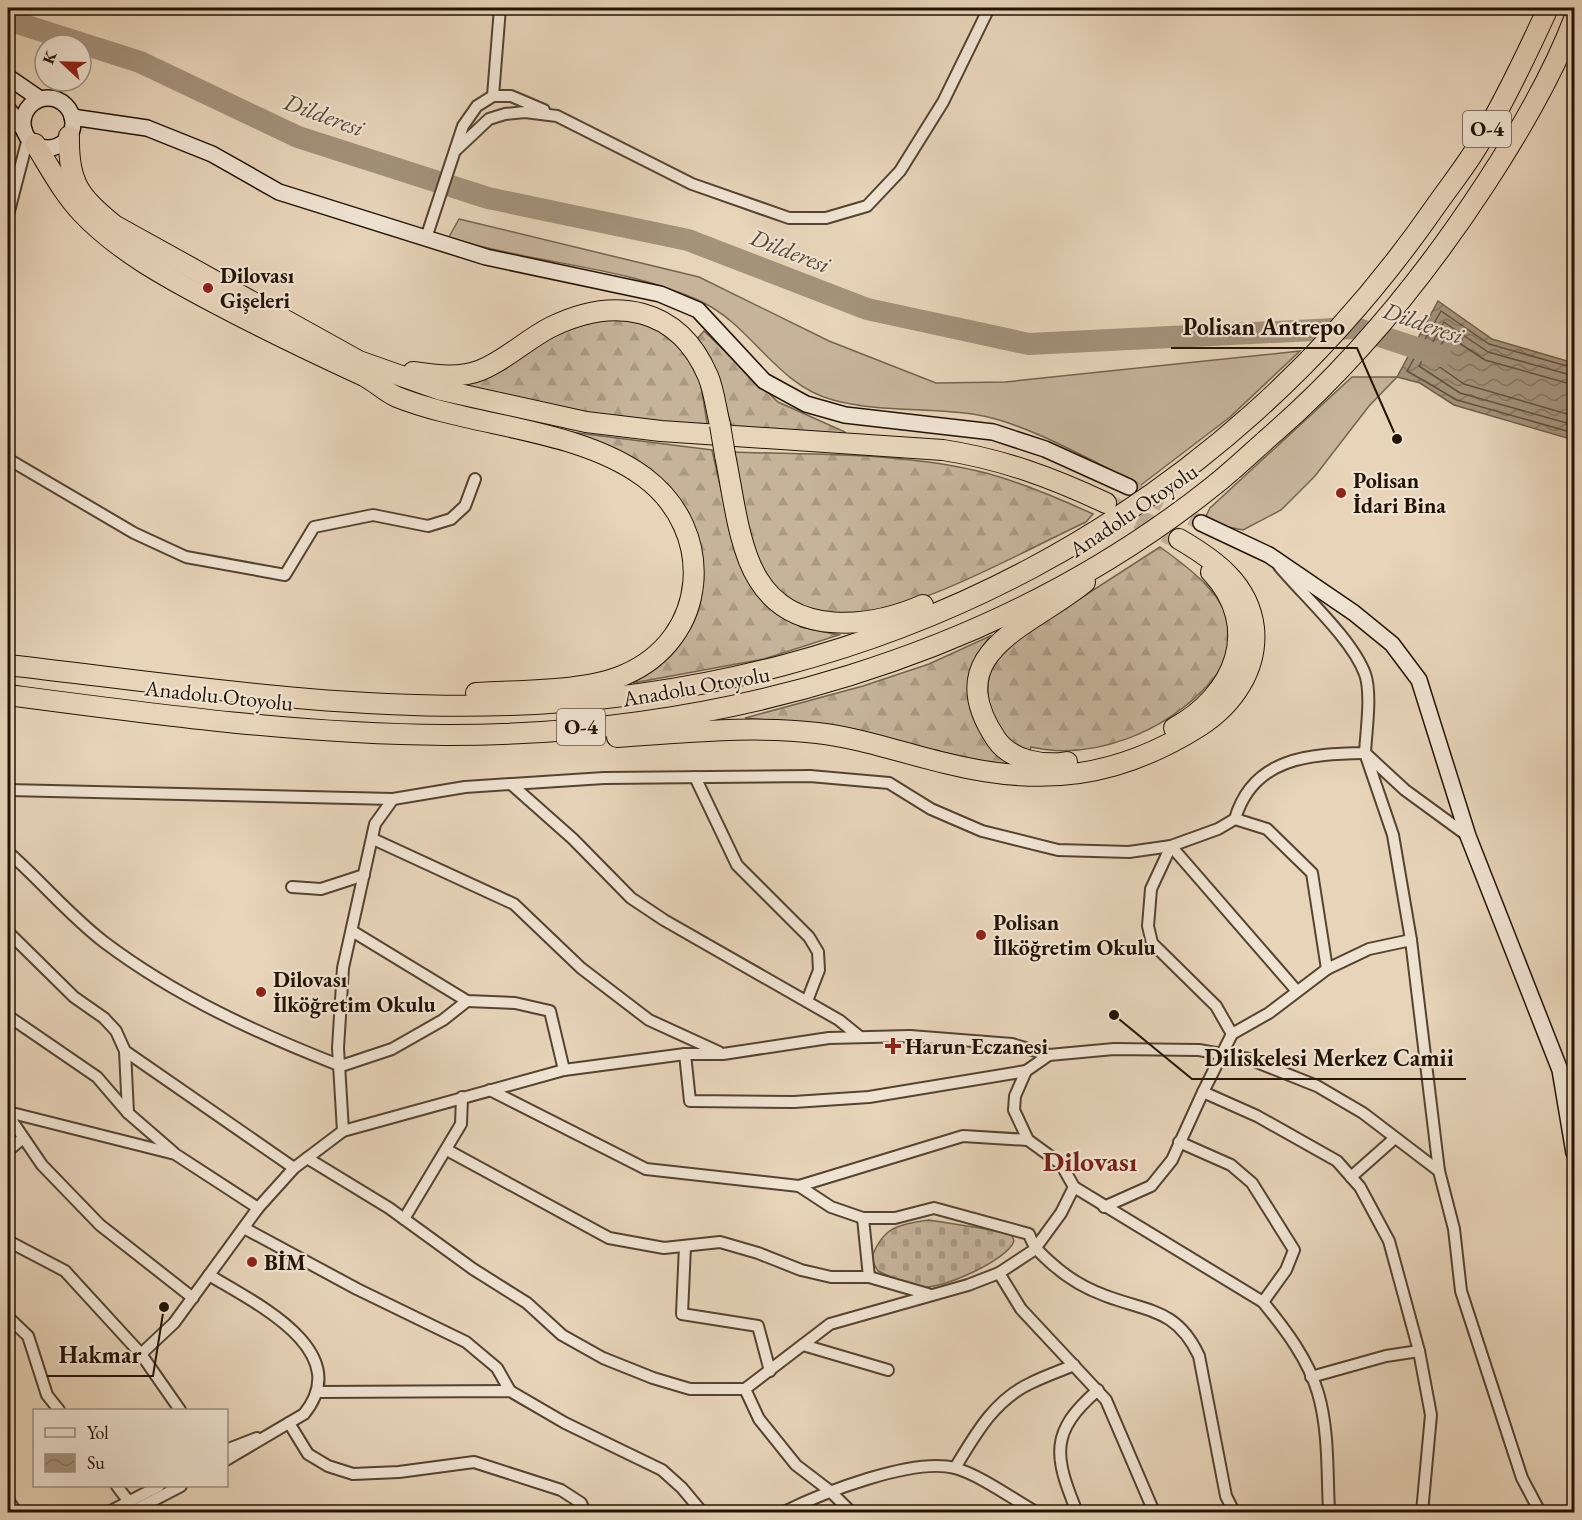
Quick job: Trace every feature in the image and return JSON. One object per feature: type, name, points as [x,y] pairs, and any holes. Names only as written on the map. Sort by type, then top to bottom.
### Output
[{"type":"highway","name":"Anadolu Otoyolu","points":[[8,665],[304,699],[387,704],[508,705],[568,701],[692,686],[761,671],[899,630],[1024,573],[1099,529],[1201,459],[1273,398],[1353,314],[1411,242],[1477,146],[1548,8]]},
{"type":"highway","name":"Anadolu Otoyolu","points":[[8,695],[287,727],[389,734],[510,732],[640,722],[738,705],[833,683],[929,648],[1021,608],[1124,550],[1212,488],[1312,400],[1379,328],[1446,245],[1522,127],[1575,19]]},
{"type":"highway","points":[[69,136],[69,169],[77,189],[88,204],[114,225],[363,370],[395,396],[581,446],[620,462],[645,478],[667,501],[684,527],[695,570],[694,593],[685,620],[671,641],[645,666],[621,677],[592,684],[435,695],[387,704]]},
{"type":"highway","points":[[29,137],[81,213],[136,256],[183,285],[310,353],[363,370],[441,390],[586,422],[661,431],[943,450],[981,456],[1026,468],[1102,506]]},
{"type":"highway","points":[[363,370],[459,375],[480,370],[550,328],[588,311],[622,309],[648,314],[670,327],[692,348],[708,376],[746,550],[757,578],[773,599],[793,611],[819,621],[870,622],[904,613],[1099,529]]},
{"type":"highway","points":[[510,732],[596,738],[764,730],[796,731],[877,744],[949,764],[1005,775],[1058,777],[1106,768],[1170,745],[1209,720],[1233,698],[1250,667],[1255,642],[1253,618],[1245,596],[1233,578],[1217,563],[1174,543],[1209,570],[1223,585],[1233,606],[1239,631],[1238,653],[1230,675],[1212,700],[1178,726],[1141,745],[1101,757],[1050,763],[1026,760],[1011,754],[1000,745],[986,725],[977,695],[982,668],[993,647],[1015,628],[1061,601],[1124,550]]},
{"type":"main road","points":[[8,77],[40,99]]},
{"type":"main road","points":[[29,137],[26,112],[40,99],[50,98],[60,101],[72,117],[147,128],[212,154],[279,192],[429,232],[486,257],[660,294],[689,306],[698,310],[764,381],[806,404],[845,415],[993,432],[1045,449],[1129,487]]},
{"type":"main road","points":[[8,108],[29,137],[54,147],[69,136],[72,117]]},
{"type":"main road","points":[[1201,523],[1269,555],[1354,613],[1392,644],[1419,680],[1468,836],[1560,1071],[1575,1153]]},
{"type":"street","points":[[493,96],[500,8]]},
{"type":"street","points":[[429,232],[467,119],[477,106],[493,96],[511,96],[557,116],[692,184],[789,218],[826,218],[867,206],[900,171],[943,102],[989,8]]},
{"type":"street","points":[[456,150],[489,119],[525,112],[557,116]]},
{"type":"street","points":[[8,215],[29,137]]},
{"type":"street","points":[[8,459],[134,533],[186,557],[285,575],[314,527],[373,515],[428,526],[451,519],[465,506],[475,479]]},
{"type":"street","points":[[1269,555],[1346,641],[1366,675],[1365,753],[1393,835],[1412,940],[1439,1171],[1454,1229],[1461,1291],[1522,1478],[1540,1512]]},
{"type":"street","points":[[8,790],[393,799],[465,787],[604,778],[810,776],[889,783],[931,809],[981,831],[1058,850],[1128,852],[1170,846],[1218,829],[1235,819],[1252,783],[1276,766],[1301,758],[1365,753],[1405,790],[1468,836]]},
{"type":"street","points":[[695,777],[737,865],[809,937],[818,952],[819,970],[807,1001]]},
{"type":"street","points":[[511,784],[573,839],[631,898],[664,920],[839,1020],[860,1037]]},
{"type":"street","points":[[343,1131],[341,1066],[338,1048],[343,968],[375,824],[393,799]]},
{"type":"street","points":[[1235,819],[1267,830],[1312,873],[1327,969]]},
{"type":"street","points":[[373,839],[514,904],[581,968],[649,1020],[723,1054]]},
{"type":"street","points":[[1170,846],[1296,990]]},
{"type":"street","points":[[1170,846],[1151,889],[1148,926],[1152,943],[1216,1006],[1232,1034]]},
{"type":"street","points":[[8,852],[80,922],[106,943],[196,1003],[255,1032],[341,1066],[392,1049],[443,1020],[467,1001]]},
{"type":"street","points":[[292,887],[321,890],[364,875]]},
{"type":"street","points":[[352,931],[467,1001],[515,1003],[550,1011],[564,1070]]},
{"type":"street","points":[[8,932],[74,997],[116,1031],[125,1052],[128,1113]]},
{"type":"street","points":[[1104,1207],[1151,1186],[1172,1160],[1232,1034],[1269,1013],[1296,990],[1327,969],[1369,949],[1412,940]]},
{"type":"street","points":[[8,1016],[97,1077],[128,1113],[175,1154],[258,1208]]},
{"type":"street","points":[[141,1354],[174,1323],[258,1208],[294,1168],[343,1131],[564,1070],[685,1054],[723,1054],[829,1038],[860,1037],[910,1036],[1012,1044],[1049,1055],[1114,1049],[1199,1050],[1249,1059],[1317,1086],[1363,1113],[1439,1171]]},
{"type":"street","points":[[125,1052],[294,1168]]},
{"type":"street","points":[[685,1054],[690,1101],[794,1102],[870,1097],[1026,1071],[1049,1055]]},
{"type":"street","points":[[1026,1071],[1015,1096],[1014,1110],[1028,1140],[1061,1164],[1074,1187],[1263,1302],[1300,1353],[1318,1393],[1324,1432],[1329,1512]]},
{"type":"street","points":[[490,1090],[646,1169],[799,1186],[963,1136],[1028,1140]]},
{"type":"street","points":[[1203,1092],[1257,1116],[1337,1161],[1360,1187],[1389,1241],[1419,1351],[1431,1415],[1422,1512]]},
{"type":"street","points":[[404,1219],[461,1124],[462,1097]]},
{"type":"street","points":[[8,1113],[175,1154]]},
{"type":"street","points":[[8,1113],[42,1165],[100,1225],[193,1298]]},
{"type":"street","points":[[8,1151],[23,1138]]},
{"type":"street","points":[[1351,1177],[1395,1138]]},
{"type":"street","points":[[1179,1142],[1231,1164],[1252,1183],[1294,1251],[1286,1270],[1263,1302]]},
{"type":"street","points":[[447,1150],[609,1238],[664,1248],[720,1242],[831,1277],[869,1278],[928,1294]]},
{"type":"street","points":[[307,1158],[404,1219],[473,1269],[527,1303],[562,1335],[603,1358],[652,1378],[690,1389],[745,1389],[830,1324],[928,1294],[968,1285],[999,1273],[1034,1250],[1061,1213],[1074,1187]]},
{"type":"street","points":[[799,1186],[831,1207],[863,1218],[895,1218],[934,1208],[1029,1234],[1034,1250],[1068,1279],[1105,1296],[1161,1312],[1190,1337],[1199,1356],[1226,1496],[1234,1512]]},
{"type":"street","points":[[863,1218],[869,1278]]},
{"type":"street","points":[[243,1228],[368,1295],[466,1342],[497,1368],[510,1391],[565,1423],[662,1470],[682,1488],[702,1512]]},
{"type":"street","points":[[8,1241],[65,1271],[141,1354],[179,1409]]},
{"type":"street","points":[[685,1246],[682,1314],[759,1326],[770,1371]]},
{"type":"street","points":[[999,1273],[1021,1309],[1098,1389],[1122,1434],[1154,1512]]},
{"type":"street","points":[[210,1275],[281,1320],[298,1335],[313,1356],[319,1378],[313,1404],[304,1414],[228,1459]]},
{"type":"street","points":[[8,1317],[28,1336],[47,1395],[58,1409]]},
{"type":"street","points":[[803,1345],[888,1370]]},
{"type":"street","points":[[1311,1377],[1386,1356],[1419,1351]]},
{"type":"street","points":[[955,1468],[985,1420],[1002,1401],[1029,1383],[1074,1365]]},
{"type":"street","points":[[745,1389],[759,1419],[796,1465],[831,1491],[851,1512]]},
{"type":"street","points":[[1077,1512],[1064,1482],[1059,1446],[1065,1426],[1078,1407],[1098,1389]]},
{"type":"street","points":[[317,1392],[510,1391]]},
{"type":"street","points":[[289,1423],[308,1454],[328,1466],[353,1474],[399,1472],[474,1462],[561,1490],[580,1503],[585,1512]]},
{"type":"street","points":[[228,1448],[274,1433]]},
{"type":"street","points":[[783,1512],[831,1491],[927,1467],[955,1468],[1036,1512]]},
{"type":"street","points":[[118,1487],[130,1507]]},
{"type":"street","points":[[130,1507],[156,1487]]},
{"type":"street","points":[[109,1512],[130,1507],[176,1487]]},
{"type":"street","points":[[8,1500],[16,1512]]},
{"type":"green space","points":[[459,219],[699,277],[829,341],[936,383],[1005,382],[1300,351],[1230,417],[1141,485],[1039,435],[997,419],[960,413],[869,407],[833,400],[795,382],[735,324],[700,301],[670,289],[608,272],[511,253],[449,237]]},
{"type":"green space","points":[[610,316],[652,326],[679,346],[693,361],[700,380],[708,429],[582,413],[442,384],[524,354],[571,326]]},
{"type":"green space","points":[[704,331],[778,402],[845,432],[845,437],[733,430],[710,359],[696,340]]},
{"type":"green space","points":[[1352,377],[1397,377],[1369,406],[1315,476],[1281,510],[1243,530],[1203,522],[1210,508]]},
{"type":"green space","points":[[554,430],[712,450],[733,543],[782,615],[801,627],[839,635],[764,659],[633,683],[670,654],[681,642],[697,616],[702,584],[694,546],[681,508]]},
{"type":"green space","points":[[732,452],[892,458],[955,466],[1013,481],[1093,514],[1086,522],[933,594],[870,613],[832,616],[812,611],[783,595],[769,583],[760,569],[743,520]]},
{"type":"green space","points":[[1160,547],[1194,573],[1223,607],[1231,640],[1230,648],[1217,674],[1190,702],[1171,716],[1127,739],[1079,750],[1031,747],[1029,753],[1010,744],[996,725],[989,702],[989,679],[991,668],[997,657],[1008,645]]},
{"type":"green space","points":[[990,636],[976,656],[972,707],[979,729],[993,750],[1012,764],[1009,767],[823,725],[745,718],[863,686],[929,664]]},
{"type":"green space","points":[[929,1220],[1011,1233],[1014,1241],[1000,1257],[987,1265],[958,1279],[930,1287],[910,1284],[878,1271],[871,1259],[880,1240],[886,1234],[899,1226]]},
{"type":"water","points":[[1438,301],[1492,339],[1574,363],[1574,440],[1454,405],[1420,383],[1397,377]]},
{"type":"waterway","name":"Dilderesi","points":[[8,20],[140,62],[298,137],[488,198],[688,240],[867,309],[1029,344],[1355,328],[1441,356]]},
{"type":"tunnel","points":[[1129,487],[1201,523]]},
{"type":"tunnel","points":[[1111,506],[1179,539]]},
{"type":"place","name":"Dilovası Gişeleri","points":[[208,288]]},
{"type":"place","name":"Polisan Antrepo","points":[[1397,439]]},
{"type":"place","name":"Polisan İdari Bina","points":[[1341,493]]},
{"type":"place","name":"Polisan İlköğretim Okulu","points":[[981,935]]},
{"type":"place","name":"Dilovası İlköğretim Okulu","points":[[261,992]]},
{"type":"place","name":"Diliskelesi Merkez Camii","points":[[1114,1015]]},
{"type":"place","name":"Harun Eczanesi","points":[[893,1046]]},
{"type":"place","name":"BİM","points":[[252,1262]]},
{"type":"place","name":"Hakmar","points":[[164,1307]]},
{"type":"district","name":"Dilovası","points":[[1090,1161]]}]
